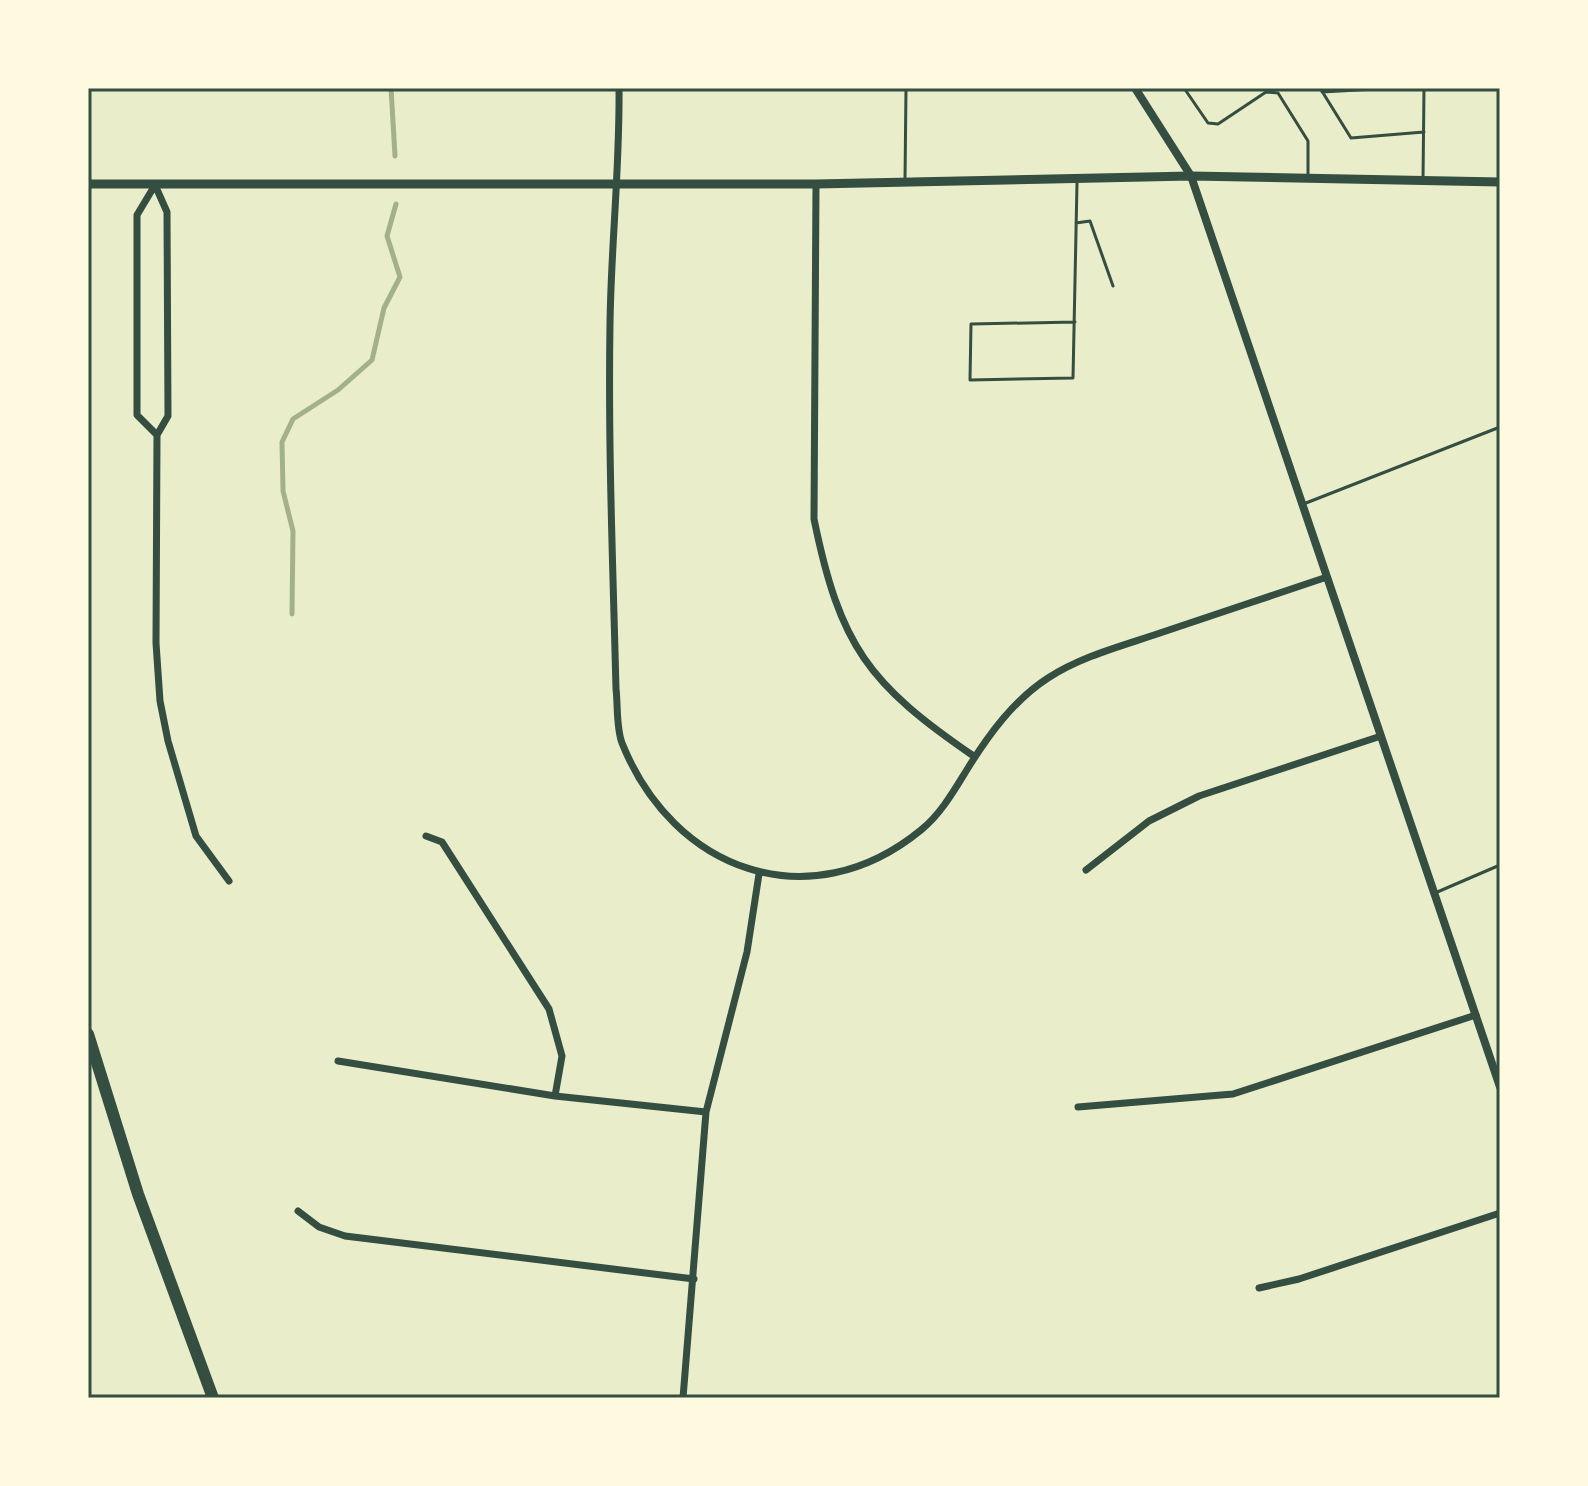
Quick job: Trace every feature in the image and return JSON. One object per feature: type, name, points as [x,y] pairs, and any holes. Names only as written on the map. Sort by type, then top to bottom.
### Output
[{"type":"highway","points":[[88,1034],[138,1194],[213,1398]]},
{"type":"main road","points":[[88,184],[816,184],[1191,176],[1500,182]]},
{"type":"street","points":[[619,88],[620,150],[614,182],[610,326],[616,689],[621,740],[639,776],[667,817],[704,850],[759,874],[825,875],[862,865],[899,846],[931,820],[975,757],[1024,696],[1067,667],[1327,577]]},
{"type":"street","points":[[1135,88],[1191,176],[1500,1085]]},
{"type":"street","points":[[816,184],[814,505],[825,571],[849,639],[872,671],[905,706],[975,757]]},
{"type":"street","points":[[155,185],[137,215],[137,415],[157,435]]},
{"type":"street","points":[[155,185],[167,212],[168,416],[157,435],[156,643],[160,701],[168,741],[196,836],[229,881]]},
{"type":"street","points":[[1086,870],[1149,821],[1199,796],[1381,736]]},
{"type":"street","points":[[426,836],[442,842],[549,1009],[562,1056],[555,1096]]},
{"type":"street","points":[[683,1398],[706,1112],[747,952],[759,874]]},
{"type":"street","points":[[1078,1107],[1233,1094],[1476,1015]]},
{"type":"street","points":[[338,1061],[555,1096],[706,1112]]},
{"type":"street","points":[[298,1211],[319,1227],[345,1236],[694,1279]]},
{"type":"street","points":[[1259,1288],[1299,1279],[1500,1213]]},
{"type":"lane","points":[[905,182],[906,88]]},
{"type":"lane","points":[[1184,88],[1208,123],[1218,124],[1266,92],[1278,93],[1308,141],[1308,178]]},
{"type":"lane","points":[[1321,90],[1393,88]]},
{"type":"lane","points":[[1423,180],[1424,88]]},
{"type":"lane","points":[[1321,90],[1351,138],[1424,132]]},
{"type":"lane","points":[[1075,322],[971,324],[970,380],[1073,378],[1075,322],[1077,179]]},
{"type":"lane","points":[[1076,223],[1090,221],[1113,286]]},
{"type":"lane","points":[[1302,504],[1500,427]]},
{"type":"lane","points":[[1435,893],[1500,865]]},
{"type":"waterway","points":[[391,88],[395,156]]},
{"type":"waterway","points":[[292,614],[293,531],[283,491],[282,442],[293,419],[338,390],[372,360],[384,308],[400,277],[387,236],[396,204]]}]
